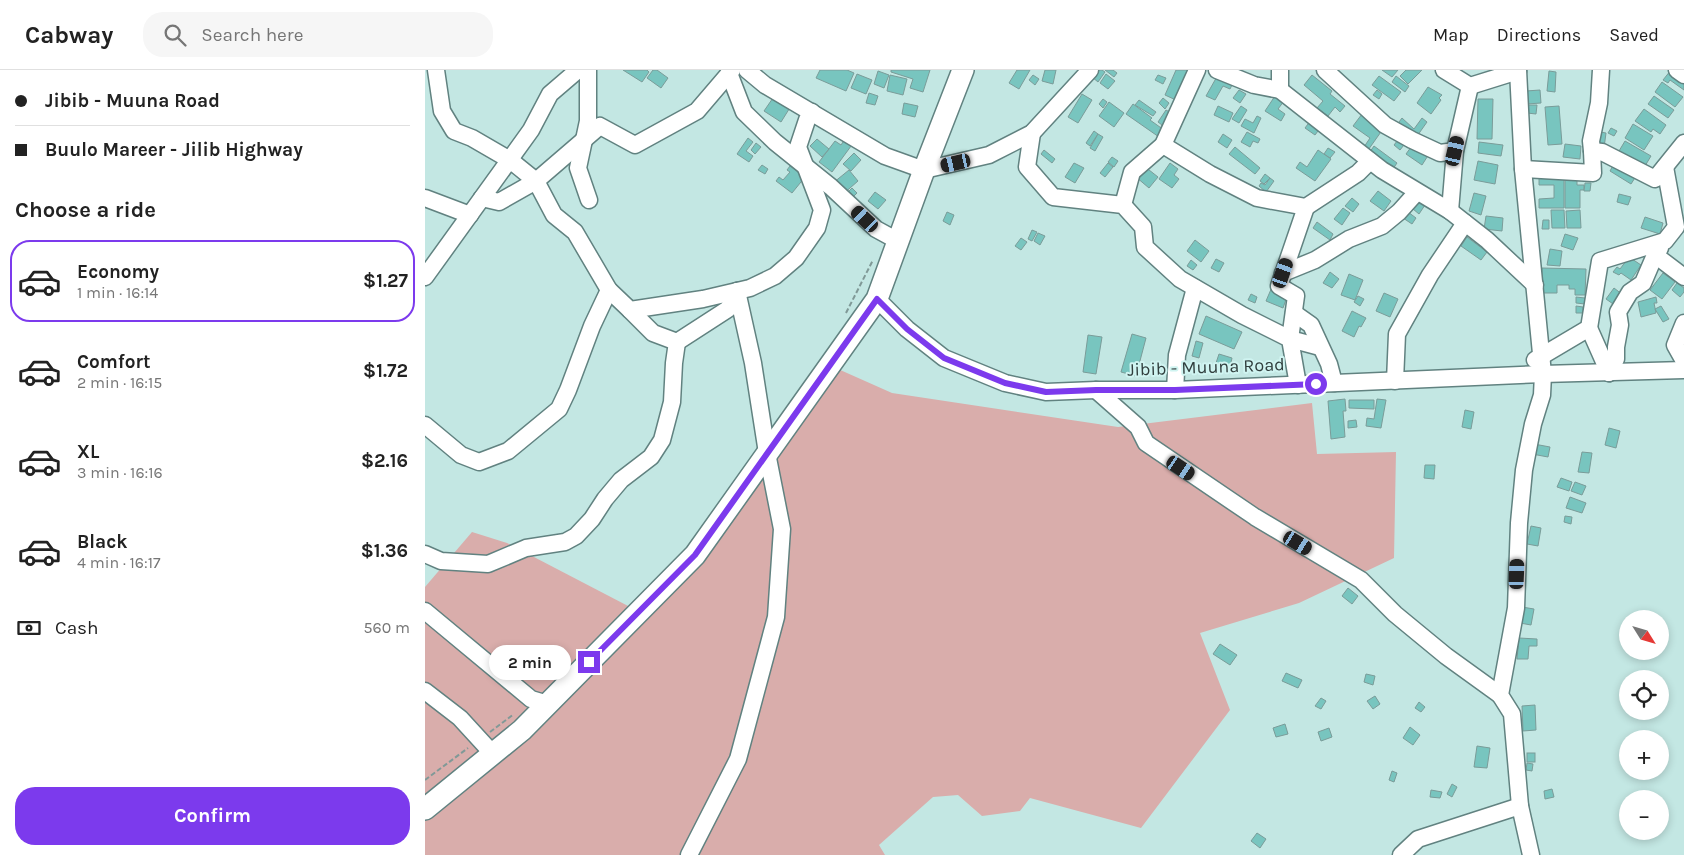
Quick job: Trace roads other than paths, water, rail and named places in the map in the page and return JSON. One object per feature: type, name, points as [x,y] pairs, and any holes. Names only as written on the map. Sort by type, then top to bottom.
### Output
[{"type":"main road","points":[[425,809],[490,744],[522,730],[695,555],[877,299],[963,70]]},
{"type":"street","points":[[436,70],[443,111],[454,131],[472,138],[510,160],[536,181],[554,215],[575,232],[609,290],[653,333],[677,342]]},
{"type":"street","points":[[425,277],[531,130],[551,94],[578,70]]},
{"type":"street","points":[[588,70],[588,121],[578,168],[589,200]]},
{"type":"street","points":[[747,70],[763,78],[812,112],[885,156],[924,170],[989,155],[1032,133],[1090,70]]},
{"type":"street","points":[[1123,205],[1132,172],[1163,145],[1197,70]]},
{"type":"street","points":[[1217,70],[1254,84],[1281,90],[1370,161],[1450,211],[1487,240],[1535,285]]},
{"type":"street","points":[[1280,70],[1281,90]]},
{"type":"street","points":[[1325,70],[1385,125],[1440,153],[1455,151]]},
{"type":"street","points":[[1444,70],[1470,86],[1518,71],[1523,170],[1543,374],[1542,395],[1533,424],[1524,470],[1519,522],[1516,608],[1500,695]]},
{"type":"street","points":[[1523,170],[1593,172],[1591,141],[1599,103],[1601,70]]},
{"type":"street","points":[[1677,70],[1684,75]]},
{"type":"street","points":[[482,198],[499,202],[536,181],[600,126],[635,145],[697,112],[730,72]]},
{"type":"street","points":[[730,72],[744,112],[775,142],[831,187],[876,229],[898,241]]},
{"type":"street","points":[[1450,211],[1455,151],[1470,86]]},
{"type":"street","points":[[630,310],[703,299],[750,288],[775,276],[796,258],[817,228],[822,210],[798,148],[807,120],[812,112]]},
{"type":"street","points":[[1032,133],[1027,167],[1053,197],[1123,205],[1143,227],[1145,247],[1180,279],[1242,315],[1290,339],[1321,347]]},
{"type":"street","points":[[1592,150],[1602,152],[1655,179],[1684,143]]},
{"type":"street","points":[[1163,145],[1210,174],[1257,198],[1307,207]]},
{"type":"street","points":[[1298,385],[1290,339],[1296,296],[1279,286],[1283,273],[1307,207],[1358,173],[1370,161]]},
{"type":"street","points":[[1609,373],[1616,359],[1620,325],[1618,312],[1630,292],[1643,283],[1655,255],[1676,227],[1665,167]]},
{"type":"street","points":[[1283,273],[1315,260],[1349,239],[1382,226],[1399,212],[1417,192]]},
{"type":"street","points":[[425,198],[470,215]]},
{"type":"street","points":[[1395,381],[1397,334],[1430,275],[1465,223]]},
{"type":"street","points":[[1609,373],[1589,328],[1600,261],[1665,240]]},
{"type":"street","points":[[1655,255],[1684,277]]},
{"type":"street","points":[[1175,390],[1177,355],[1195,288]]},
{"type":"street","points":[[425,425],[461,455],[479,462],[508,451],[559,409],[569,390],[592,326],[609,290]]},
{"type":"street","points":[[425,554],[441,561],[488,564],[526,548],[565,542],[576,536],[592,520],[605,499],[621,480],[651,457],[662,440],[672,402],[677,342],[728,310],[737,291]]},
{"type":"street","points":[[689,855],[738,759],[777,617],[782,529],[767,452],[753,363],[737,291]]},
{"type":"street","name":"Jibib - Muuna Road","points":[[877,299],[907,329],[944,358],[1005,383],[1046,392],[1175,390],[1511,375],[1684,370]]},
{"type":"street","points":[[1293,313],[1311,325],[1329,364],[1334,383]]},
{"type":"street","points":[[1684,324],[1675,345],[1684,361]]},
{"type":"street","points":[[1511,375],[1589,328]]},
{"type":"street","points":[[1096,390],[1138,427],[1146,443],[1255,517],[1361,580],[1395,614],[1446,656],[1500,695],[1513,714],[1520,806],[1531,855]]},
{"type":"street","points":[[425,611],[531,699],[548,704]]},
{"type":"street","points":[[425,691],[490,744]]},
{"type":"street","points":[[1401,855],[1418,839],[1520,806]]}]
